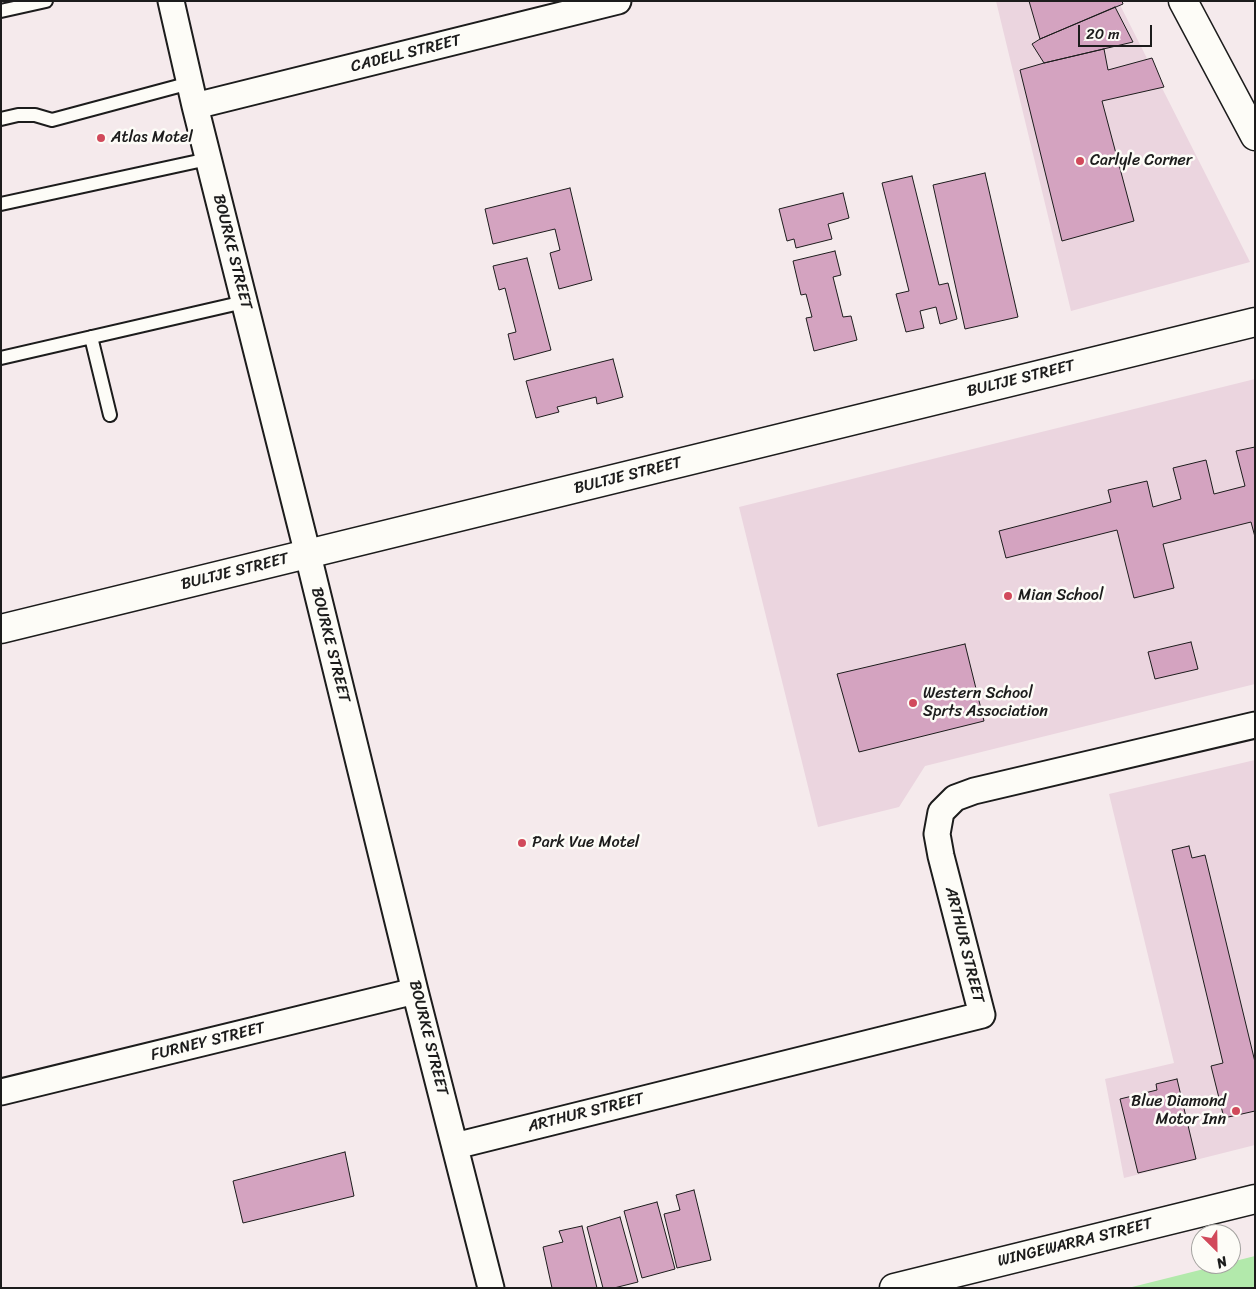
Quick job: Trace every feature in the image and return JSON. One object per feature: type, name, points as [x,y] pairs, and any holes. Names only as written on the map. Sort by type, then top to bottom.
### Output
[{"type":"street","name":"BOURKE STREET","points":[[171,1],[192,95],[490,1288]]},
{"type":"street","name":"CADELL STREET","points":[[192,95],[618,1]]},
{"type":"street","points":[[1183,1],[1255,136]]},
{"type":"street","name":"BULTJE STREET","points":[[1,629],[1255,322]]},
{"type":"street","name":"ARTHUR STREET","points":[[455,1146],[982,1016],[941,856],[937,834],[941,812],[955,798],[974,791],[1255,725]]},
{"type":"street","name":"FURNEY STREET","points":[[1,1092],[415,991]]},
{"type":"street","name":"WINGEWARRA STREET","points":[[894,1288],[1255,1199]]},
{"type":"lane","points":[[1,11],[46,1]]},
{"type":"lane","points":[[1,119],[18,115],[35,115],[52,120],[192,95]]},
{"type":"lane","points":[[1,204],[208,159]]},
{"type":"lane","points":[[1,358],[244,302]]},
{"type":"lane","points":[[91,337],[110,415]]},
{"type":"shaded area","points":[[996,1],[1118,1],[1250,262],[1071,311]]},
{"type":"shaded area","name":"Mian School","points":[[1255,379],[1255,684],[925,766],[899,807],[818,827],[739,507]]},
{"type":"shaded area","points":[[1255,760],[1255,1145],[1124,1178],[1105,1079],[1174,1063],[1109,794]]},
{"type":"green space","points":[[1255,1256],[1255,1288],[1128,1288],[1191,1272],[1191,1274],[1241,1274],[1241,1260]]},
{"type":"building","points":[[1029,1],[1122,1],[1123,4],[1040,39]]},
{"type":"building","points":[[1115,7],[1133,42],[1044,63],[1032,44],[1040,39]]},
{"type":"building","name":"Carlyle Corner","points":[[1104,49],[1108,70],[1152,58],[1164,87],[1102,101],[1134,221],[1062,241],[1020,70]]},
{"type":"building","points":[[985,173],[1018,317],[965,329],[933,185]]},
{"type":"building","points":[[912,176],[939,285],[948,283],[957,319],[940,324],[936,307],[920,311],[924,328],[906,332],[896,294],[909,291],[882,183]]},
{"type":"building","points":[[570,188],[592,280],[559,289],[550,253],[560,250],[555,229],[493,244],[485,209]]},
{"type":"building","points":[[843,193],[849,218],[828,224],[832,239],[796,248],[794,239],[787,241],[779,209]]},
{"type":"building","points":[[835,251],[841,275],[833,277],[843,317],[851,316],[857,340],[814,351],[806,318],[812,317],[806,294],[801,295],[793,261]]},
{"type":"building","points":[[527,258],[551,350],[514,360],[508,334],[516,332],[505,288],[499,290],[493,266]]},
{"type":"building","points":[[613,359],[623,397],[597,404],[596,397],[557,407],[559,412],[536,418],[526,381]]},
{"type":"building","points":[[1255,447],[1255,537],[1251,522],[1163,544],[1174,588],[1134,598],[1117,530],[1006,558],[999,531],[1111,502],[1108,490],[1147,481],[1153,507],[1181,499],[1173,468],[1206,460],[1214,494],[1245,486],[1236,451]]},
{"type":"building","points":[[1191,642],[1198,669],[1155,679],[1148,652]]},
{"type":"building","name":"Western School Sprts Association","points":[[965,644],[984,721],[859,752],[837,674]]},
{"type":"building","points":[[1189,846],[1192,858],[1205,855],[1255,1062],[1255,1111],[1224,1118],[1211,1066],[1223,1063],[1172,850]]},
{"type":"building","points":[[1177,1079],[1196,1159],[1138,1173],[1120,1099],[1157,1090],[1156,1084]]},
{"type":"building","points":[[345,1152],[354,1196],[243,1223],[233,1181]]},
{"type":"building","points":[[694,1190],[711,1260],[677,1268],[664,1214],[680,1210],[676,1195]]},
{"type":"building","points":[[657,1202],[675,1269],[642,1278],[624,1211]]},
{"type":"building","points":[[620,1217],[638,1282],[614,1288],[603,1288],[587,1227]]},
{"type":"building","points":[[582,1226],[597,1288],[552,1288],[543,1247],[563,1242],[559,1231]]},
{"type":"place","name":"Atlas Motel","points":[[101,138]]},
{"type":"place","name":"Carlyle Corner","points":[[1080,161]]},
{"type":"place","name":"Mian School","points":[[1008,596]]},
{"type":"place","name":"Western School Sprts Association","points":[[913,703]]},
{"type":"place","name":"Park Vue Motel","points":[[522,843]]},
{"type":"place","name":"Blue Diamond Motor Inn","points":[[1236,1111]]}]
